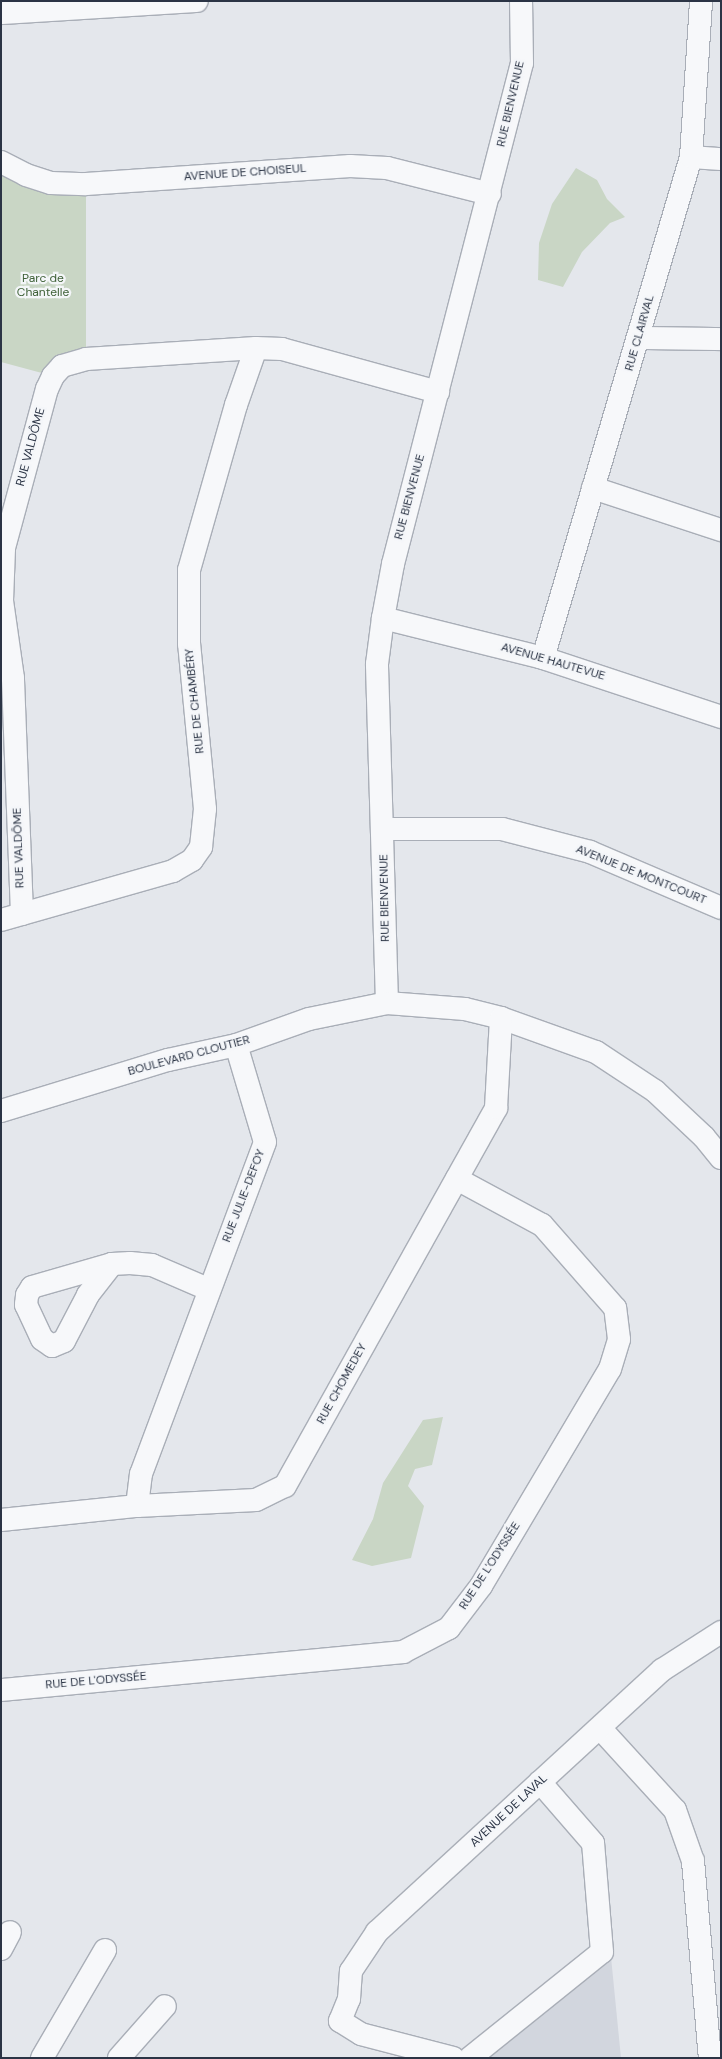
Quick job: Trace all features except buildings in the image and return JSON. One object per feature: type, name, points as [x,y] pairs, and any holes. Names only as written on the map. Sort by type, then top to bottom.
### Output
[{"type":"street","points":[[1,12],[197,1]]},
{"type":"street","name":"RUE BIENVENUE","points":[[387,1003],[384,829],[378,664],[383,618],[393,564],[490,194],[522,63],[521,1]]},
{"type":"street","name":"RUE CLAIRVAL","points":[[544,658],[639,338],[690,157],[700,1]]},
{"type":"street","points":[[690,157],[721,159]]},
{"type":"street","name":"AVENUE DE CHOISEUL","points":[[1,162],[26,175],[51,183],[86,184],[350,166],[378,167],[417,173],[490,194]]},
{"type":"street","points":[[639,338],[721,339]]},
{"type":"street","name":"RUE VALDÔME","points":[[12,917],[12,678],[2,601],[4,548],[47,389],[62,366],[86,359],[256,348],[282,349],[438,392]]},
{"type":"street","name":"RUE DE CHAMBÉRY","points":[[12,917],[173,871],[192,860],[201,847],[205,809],[189,644],[190,570],[236,405],[256,348]]},
{"type":"street","points":[[593,488],[721,530]]},
{"type":"street","name":"AVENUE HAUTEVUE","points":[[383,618],[544,658],[721,718]]},
{"type":"street","name":"AVENUE DE MONTCOURT","points":[[384,829],[502,829],[590,852],[721,908]]},
{"type":"street","name":"BOULEVARD CLOUTIER","points":[[1,1111],[168,1060],[236,1045],[309,1019],[387,1003],[465,1010],[501,1018],[596,1052],[655,1091],[704,1137],[721,1158]]},
{"type":"street","name":"RUE CHOMEDEY","points":[[1,1520],[137,1506],[256,1500],[285,1486],[496,1108],[501,1018]]},
{"type":"street","name":"RUE JULIE-DEFOY","points":[[137,1506],[141,1474],[208,1289],[265,1142],[236,1045]]},
{"type":"street","name":"RUE DE L'ODYSSÉE","points":[[1,1690],[403,1652],[449,1628],[481,1586],[605,1377],[619,1339],[615,1308],[542,1225],[457,1179]]},
{"type":"street","points":[[112,1264],[152,1265],[208,1289]]},
{"type":"street","name":"AVENUE DE LAVAL","points":[[452,2058],[361,2034],[340,2021],[349,1999],[351,1971],[377,1932],[662,1670],[721,1632]]},
{"type":"street","points":[[600,1728],[675,1810],[693,1860],[710,2058]]},
{"type":"street","points":[[470,2058],[602,1952],[593,1843],[540,1782]]},
{"type":"street","points":[[42,2058],[105,1950]]},
{"type":"street","points":[[119,2058],[165,2006]]},
{"type":"shaded area","points":[[611,1957],[621,2058],[484,2058]]},
{"type":"green space","name":"Parc de Chantelle","points":[[1,162],[86,184],[86,359],[53,376],[1,362]]},
{"type":"green space","points":[[576,168],[597,180],[607,199],[625,217],[610,223],[582,252],[563,287],[538,280],[539,243],[552,204]]},
{"type":"green space","points":[[443,1417],[432,1465],[415,1469],[408,1486],[424,1506],[411,1558],[372,1566],[352,1560],[373,1519],[383,1483],[423,1420]]}]
